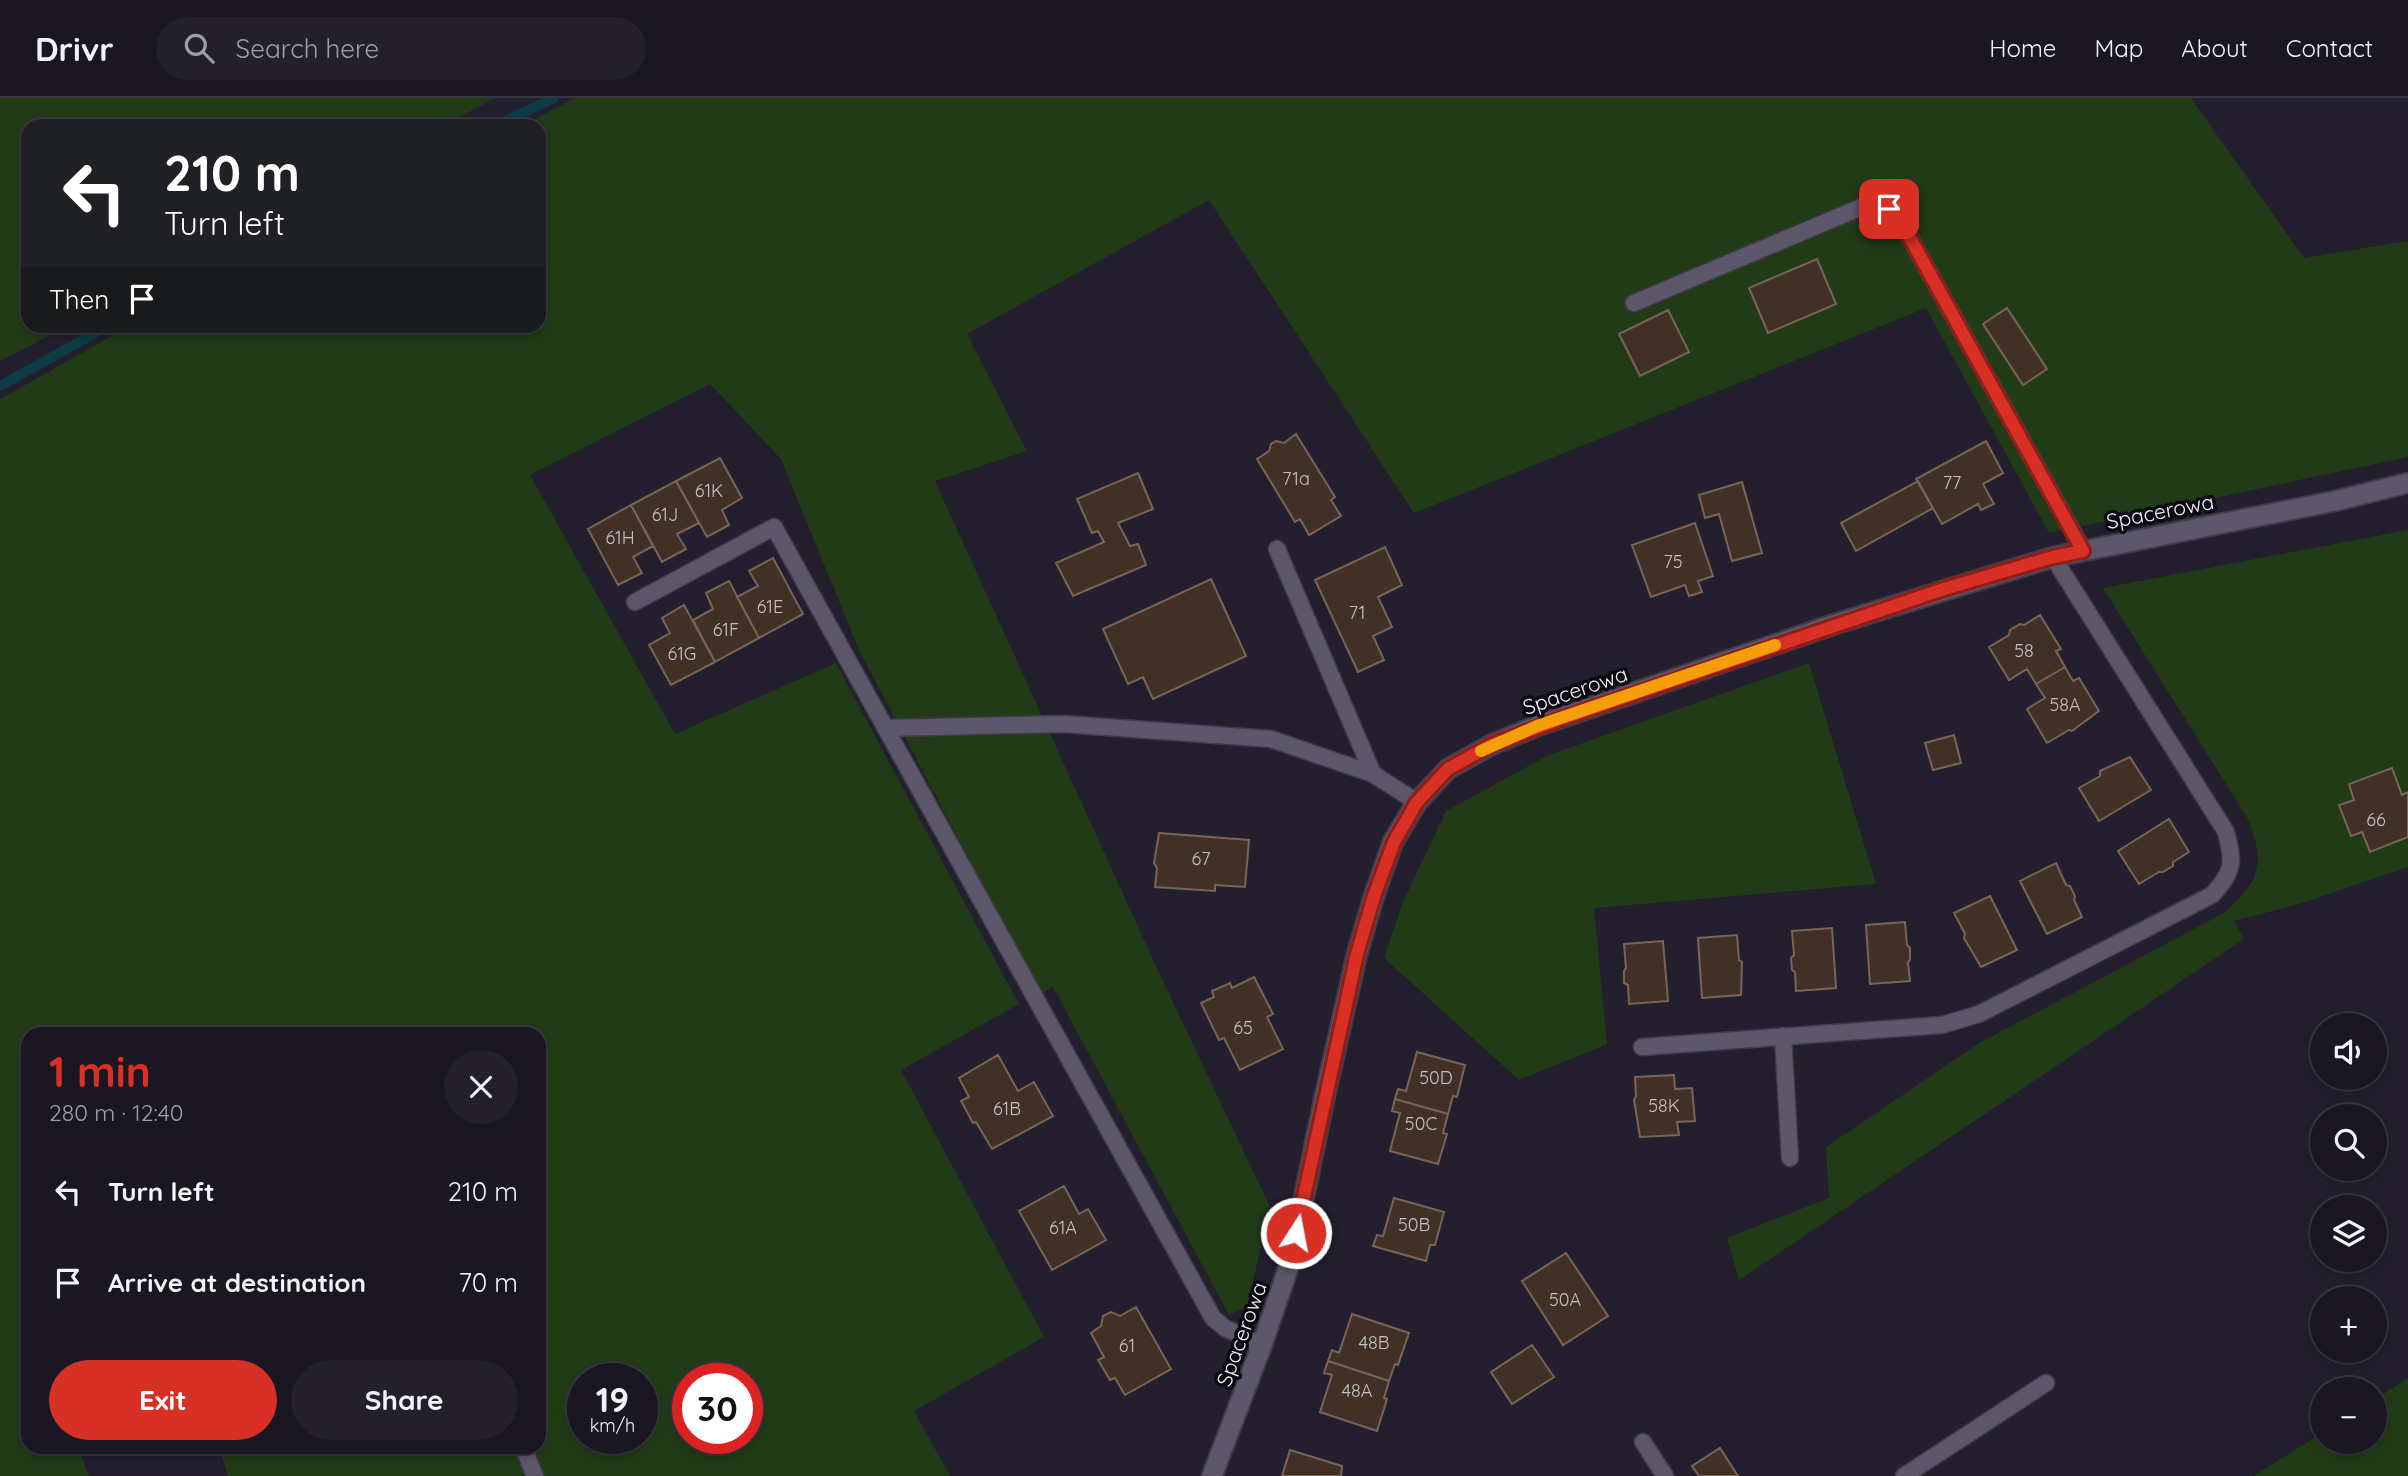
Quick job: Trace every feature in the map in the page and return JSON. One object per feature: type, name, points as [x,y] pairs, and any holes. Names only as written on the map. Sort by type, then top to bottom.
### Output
[{"type":"street","name":"Spacerowa","points":[[1212,1476],[1291,1260],[1357,954],[1374,896],[1394,842],[1417,802],[1448,769],[1491,745],[1537,726],[1844,621],[2053,557],[2408,483]]},
{"type":"lane","points":[[1634,303],[1871,203],[1889,209],[1899,218],[2083,551]]},
{"type":"lane","points":[[635,602],[774,527],[1213,1318],[1225,1328],[1262,1345]]},
{"type":"lane","points":[[1277,549],[1373,774]]},
{"type":"lane","points":[[1642,1047],[1942,1025],[1962,1020],[1979,1014],[2212,895],[2227,878],[2232,854],[2226,832],[2053,557]]},
{"type":"lane","points":[[885,728],[1064,724],[1271,738],[1373,774],[1417,802]]},
{"type":"lane","points":[[1783,1037],[1790,1158]]},
{"type":"lane","points":[[1904,1476],[2046,1383]]},
{"type":"lane","points":[[1643,1442],[1665,1476]]},
{"type":"lane","points":[[526,1454],[535,1476]]},
{"type":"green space","points":[[0,98],[495,98],[456,119],[21,119],[21,333],[54,333],[0,361]]},
{"type":"green space","points":[[575,98],[2191,98],[2304,258],[2408,241],[2408,457],[2049,533],[1926,308],[1414,513],[1209,200],[967,334],[1027,451],[935,481],[1155,964],[1270,1207],[1247,1307],[1229,1315],[1053,987],[1040,994],[859,650],[781,459],[710,384],[530,475],[675,734],[836,663],[1019,1004],[901,1070],[1044,1337],[914,1411],[950,1476],[228,1476],[221,1454],[546,1454],[546,1027],[21,1027],[21,1454],[81,1454],[89,1476],[0,1476],[0,399],[118,333],[546,333],[546,119],[535,119]]},
{"type":"green space","points":[[2408,530],[2408,867],[2299,904],[2234,921],[2244,939],[1739,1280],[1727,1238],[1829,1198],[1826,1147],[1981,1042],[2224,913],[2252,881],[2258,861],[2254,835],[2248,819],[2103,588]]},
{"type":"green space","points":[[1809,663],[1876,884],[1594,908],[1607,1044],[1519,1080],[1384,958],[1403,902],[1446,811],[1549,755]]},
{"type":"green space","points":[[2408,1378],[2408,1476],[2254,1476],[2310,1441],[2310,1454],[2387,1454],[2387,1391]]},
{"type":"building","points":[[1817,259],[1836,304],[1768,333],[1749,288]]},
{"type":"building","points":[[2007,308],[2047,369],[2023,385],[1983,324]]},
{"type":"building","points":[[1668,310],[1689,352],[1640,376],[1619,334]]},
{"type":"building","points":[[1296,434],[1335,497],[1331,500],[1341,516],[1309,535],[1300,519],[1295,522],[1257,459],[1269,451],[1271,444],[1276,441],[1284,443]]},
{"type":"building","points":[[1986,441],[2003,473],[1983,484],[1994,504],[1981,510],[1978,504],[1942,524],[1916,479]]},
{"type":"building","points":[[720,458],[742,498],[722,510],[729,525],[707,537],[676,481]]},
{"type":"building","points":[[1138,473],[1153,509],[1118,523],[1130,546],[1138,544],[1146,565],[1073,596],[1056,563],[1104,542],[1098,531],[1092,533],[1077,499]]},
{"type":"building","points":[[676,481],[699,523],[677,534],[686,549],[662,562],[631,505]]},
{"type":"building","points":[[1918,481],[1933,508],[1856,551],[1841,523]]},
{"type":"building","points":[[1742,482],[1762,553],[1732,561],[1719,514],[1705,518],[1699,495]]},
{"type":"building","points":[[631,505],[653,546],[633,557],[642,573],[618,585],[588,529]]},
{"type":"building","points":[[1695,523],[1713,576],[1698,581],[1702,592],[1689,596],[1685,585],[1651,597],[1632,545]]},
{"type":"building","points":[[1385,547],[1402,585],[1378,597],[1392,627],[1373,636],[1384,660],[1358,672],[1315,580]]},
{"type":"building","points":[[773,558],[803,614],[759,638],[737,597],[758,586],[749,571]]},
{"type":"building","points":[[1211,579],[1246,656],[1153,699],[1143,677],[1128,684],[1103,629]]},
{"type":"building","points":[[729,581],[759,638],[715,662],[693,620],[713,609],[706,593]]},
{"type":"building","points":[[684,605],[715,662],[671,685],[649,645],[670,633],[662,618]]},
{"type":"building","points":[[2040,615],[2061,649],[2056,651],[2065,667],[2036,684],[2027,669],[2009,680],[1989,647],[2009,635],[2010,630]]},
{"type":"building","points":[[2065,667],[2073,681],[2079,678],[2099,711],[2072,731],[2069,730],[2047,743],[2027,709],[2045,698],[2036,684]]},
{"type":"building","points":[[1954,735],[1961,763],[1933,770],[1925,743]]},
{"type":"building","points":[[2130,757],[2151,790],[2099,821],[2079,788],[2100,776],[2100,771]]},
{"type":"building","points":[[2392,768],[2402,795],[2408,792],[2408,837],[2370,852],[2362,832],[2351,836],[2339,805],[2354,800],[2349,784]]},
{"type":"building","points":[[2169,819],[2189,852],[2173,862],[2173,866],[2139,884],[2118,851]]},
{"type":"building","points":[[1159,833],[1249,840],[1245,887],[1215,885],[1215,891],[1155,887],[1157,868],[1154,863]]},
{"type":"building","points":[[2056,863],[2066,885],[2070,886],[2075,896],[2074,900],[2082,917],[2047,934],[2020,881]]},
{"type":"building","points":[[1990,896],[2017,950],[1981,967],[1964,938],[1965,934],[1954,913]]},
{"type":"building","points":[[1905,922],[1907,945],[1910,948],[1910,981],[1870,984],[1866,925]]},
{"type":"building","points":[[1832,928],[1836,988],[1796,991],[1791,958],[1794,955],[1792,931]]},
{"type":"building","points":[[1737,935],[1739,960],[1742,962],[1741,995],[1702,998],[1698,938]]},
{"type":"building","points":[[1663,941],[1668,1001],[1629,1004],[1628,985],[1624,983],[1624,944]]},
{"type":"building","points":[[1254,977],[1273,1014],[1267,1017],[1283,1049],[1240,1070],[1224,1038],[1219,1040],[1201,1003],[1214,997],[1212,991],[1230,983],[1232,988]]},
{"type":"building","points":[[1417,1052],[1465,1065],[1457,1097],[1453,1096],[1448,1114],[1395,1099],[1398,1089],[1406,1091]]},
{"type":"building","points":[[998,1055],[1018,1091],[1034,1082],[1053,1116],[992,1149],[961,1101],[969,1097],[959,1078]]},
{"type":"building","points":[[1674,1075],[1675,1089],[1692,1088],[1695,1121],[1677,1122],[1679,1135],[1640,1137],[1634,1100],[1635,1077]]},
{"type":"building","points":[[1395,1099],[1448,1114],[1443,1133],[1447,1134],[1438,1164],[1390,1151],[1400,1113],[1392,1111]]},
{"type":"building","points":[[1064,1186],[1079,1214],[1088,1209],[1106,1240],[1052,1270],[1019,1211]]},
{"type":"building","points":[[1394,1198],[1444,1212],[1435,1245],[1430,1245],[1426,1261],[1373,1246],[1377,1235],[1383,1236]]},
{"type":"building","points":[[1566,1253],[1608,1316],[1563,1345],[1522,1281]]},
{"type":"building","points":[[1136,1307],[1171,1369],[1125,1395],[1115,1378],[1110,1380],[1098,1360],[1104,1357],[1091,1333],[1101,1326],[1103,1316],[1111,1312],[1120,1316]]},
{"type":"building","points":[[1352,1314],[1409,1333],[1398,1365],[1395,1364],[1389,1381],[1328,1361],[1332,1350],[1339,1353]]},
{"type":"building","points":[[1532,1345],[1554,1377],[1512,1404],[1491,1372]]},
{"type":"building","points":[[1328,1361],[1389,1381],[1384,1398],[1387,1399],[1377,1431],[1320,1412],[1332,1375],[1324,1373]]},
{"type":"building","points":[[1720,1448],[1738,1476],[1699,1476],[1692,1466]]},
{"type":"building","points":[[1290,1450],[1342,1466],[1341,1476],[1282,1476]]},
{"type":"waterway","points":[[510,119],[554,98]]},
{"type":"waterway","points":[[0,386],[95,333]]},
{"type":"slow traffic","points":[[1481,751],[1537,726],[1775,645]]},
{"type":"route","points":[[1296,1233],[1357,954],[1374,896],[1394,842],[1417,802],[1448,769],[1491,745],[1537,726],[1944,589],[2053,557],[2083,551],[1899,218],[1889,209]]}]
